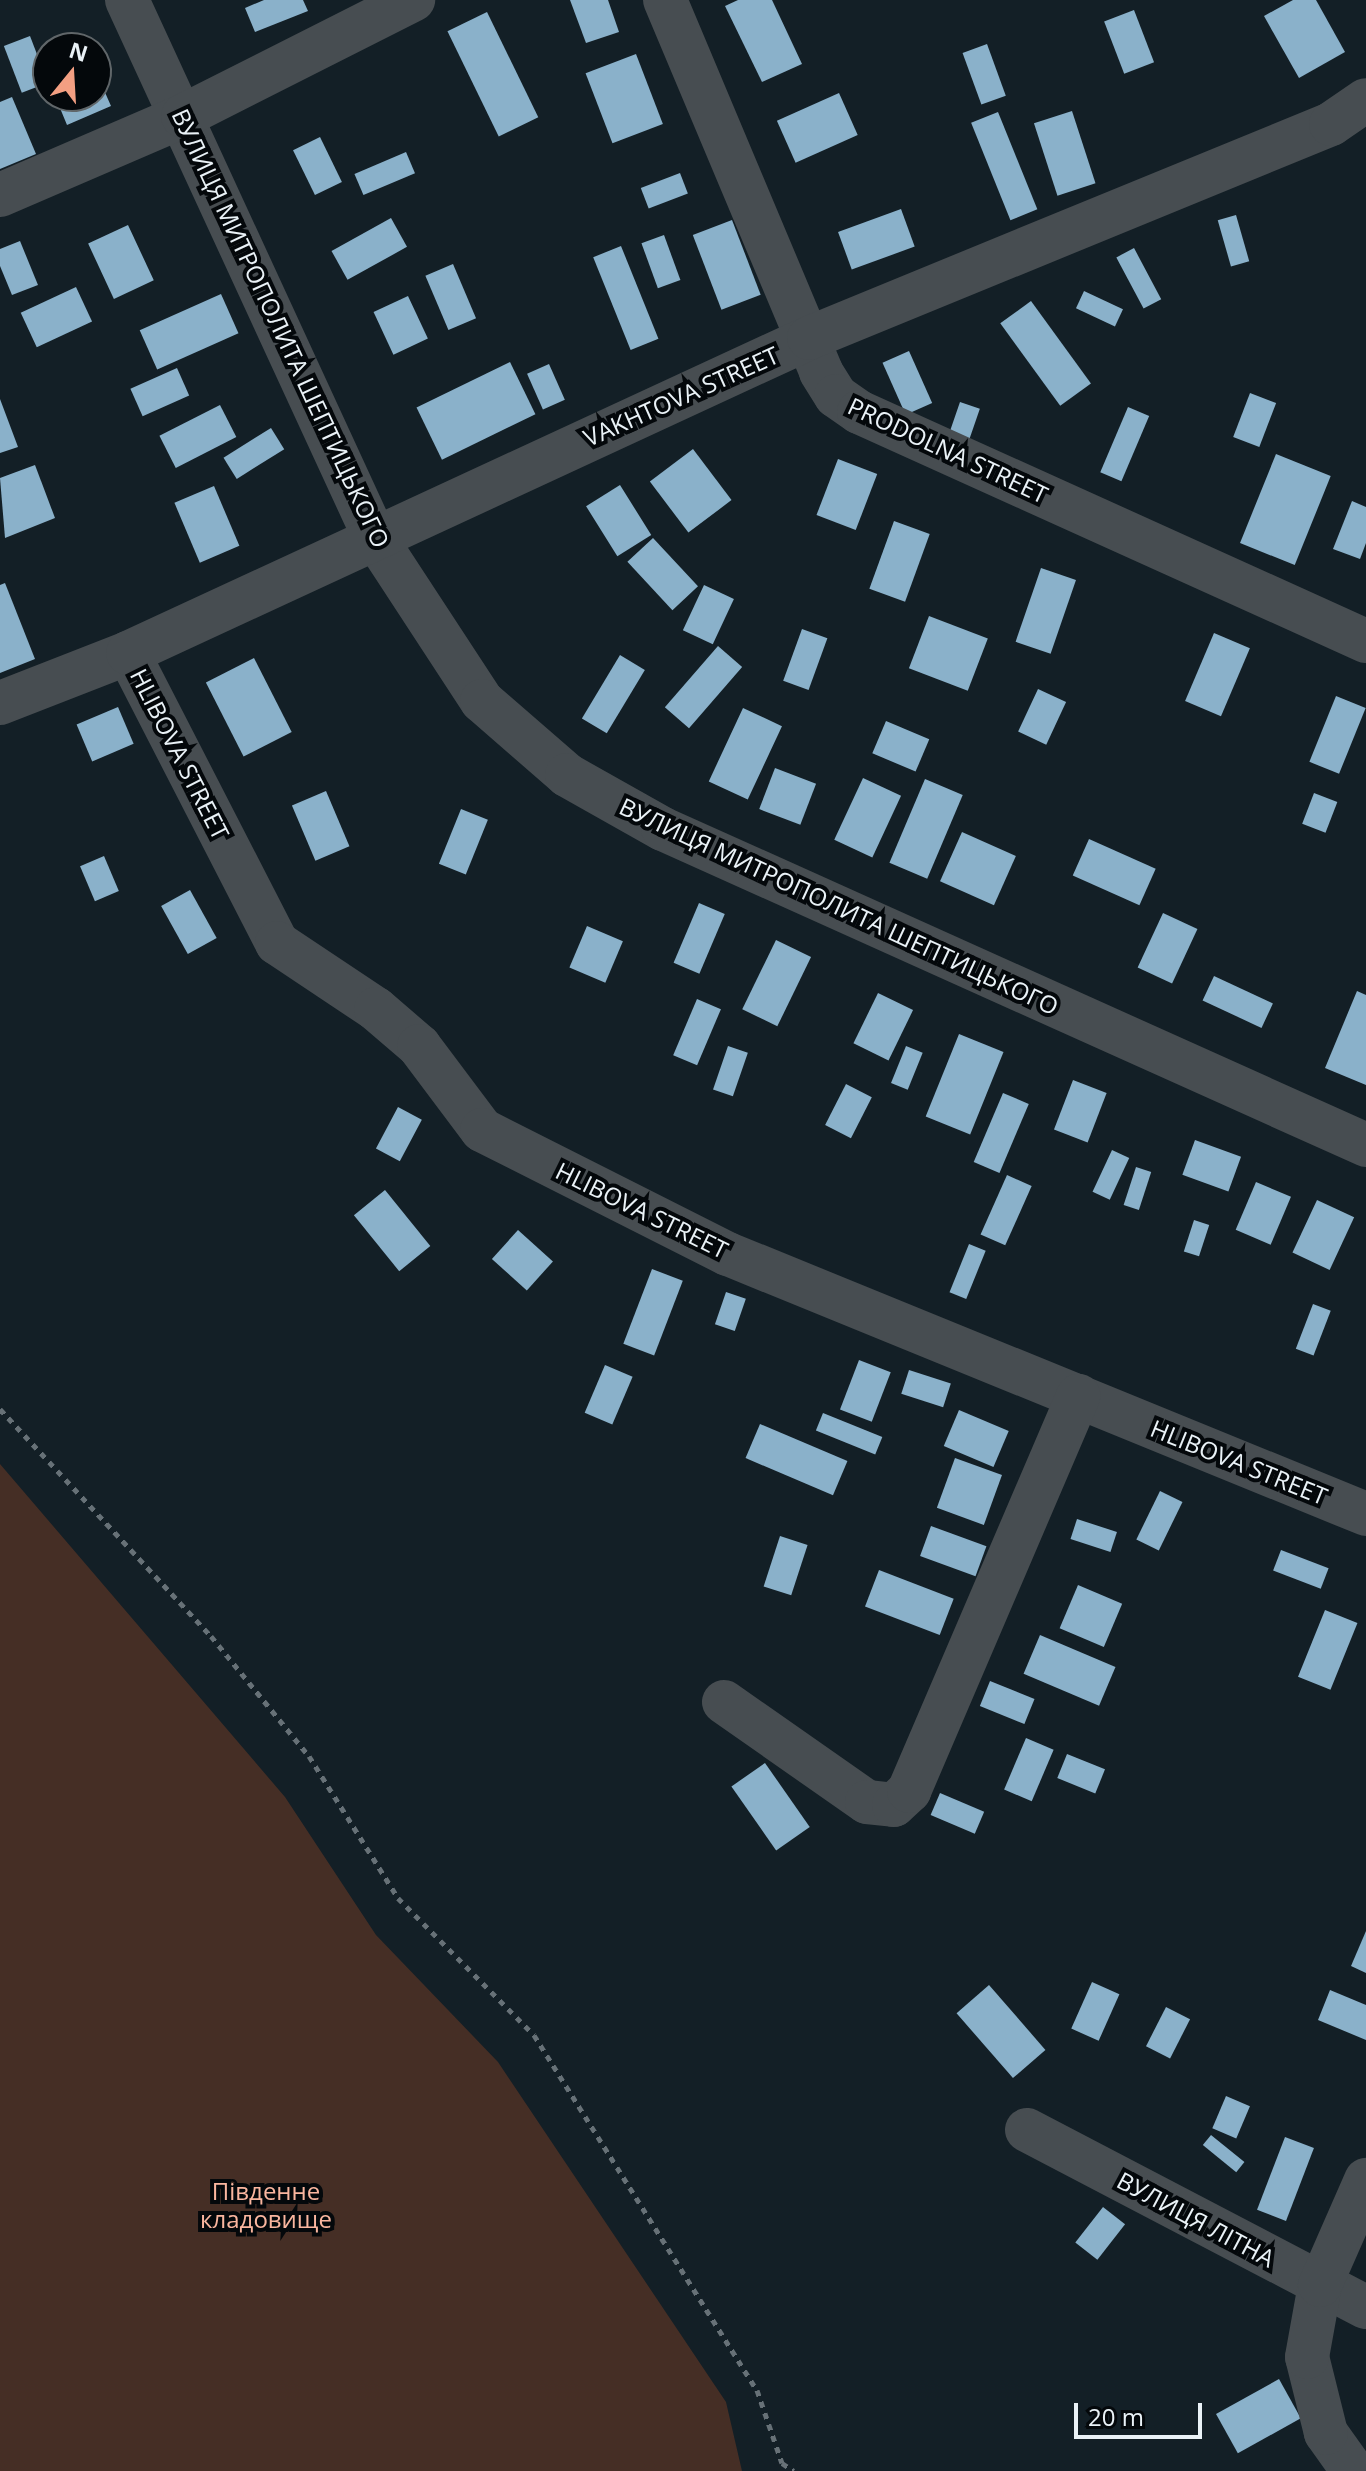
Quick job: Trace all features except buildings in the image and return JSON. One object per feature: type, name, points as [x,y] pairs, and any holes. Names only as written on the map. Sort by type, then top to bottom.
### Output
[{"type":"street","name":"ВУЛИЦЯ МИТРОПОЛИТА ШЕПТИЦЬКОГО","points":[[127,0],[374,536],[482,701],[567,775],[663,829],[848,915],[1366,1145]]},
{"type":"street","points":[[0,195],[183,116],[413,0]]},
{"type":"street","name":"PRODOLNA STREET","points":[[665,0],[836,396],[859,412],[1366,641]]},
{"type":"street","name":"VAKHTOVA STREET","points":[[0,703],[128,653],[374,536],[809,338],[1348,131],[1366,100]]},
{"type":"street","name":"HLIBOVA STREET","points":[[128,653],[277,943],[376,1009],[419,1046],[482,1130],[728,1254],[1366,1514]]},
{"type":"street","points":[[724,1702],[867,1802],[894,1805],[909,1791],[1078,1396]]},
{"type":"street","name":"ВУЛИЦЯ ЛІТНА","points":[[1027,2130],[1366,2307]]},
{"type":"street","points":[[1353,2471],[1326,2433],[1307,2357],[1320,2285],[1366,2180]]},
{"type":"path","points":[[0,1409],[211,1636],[309,1756],[398,1898],[534,2035],[757,2390],[782,2463],[794,2471]]},
{"type":"green space","name":"Південне кладовище","points":[[0,1464],[285,1797],[376,1935],[498,2062],[726,2402],[742,2471],[0,2471]]}]
